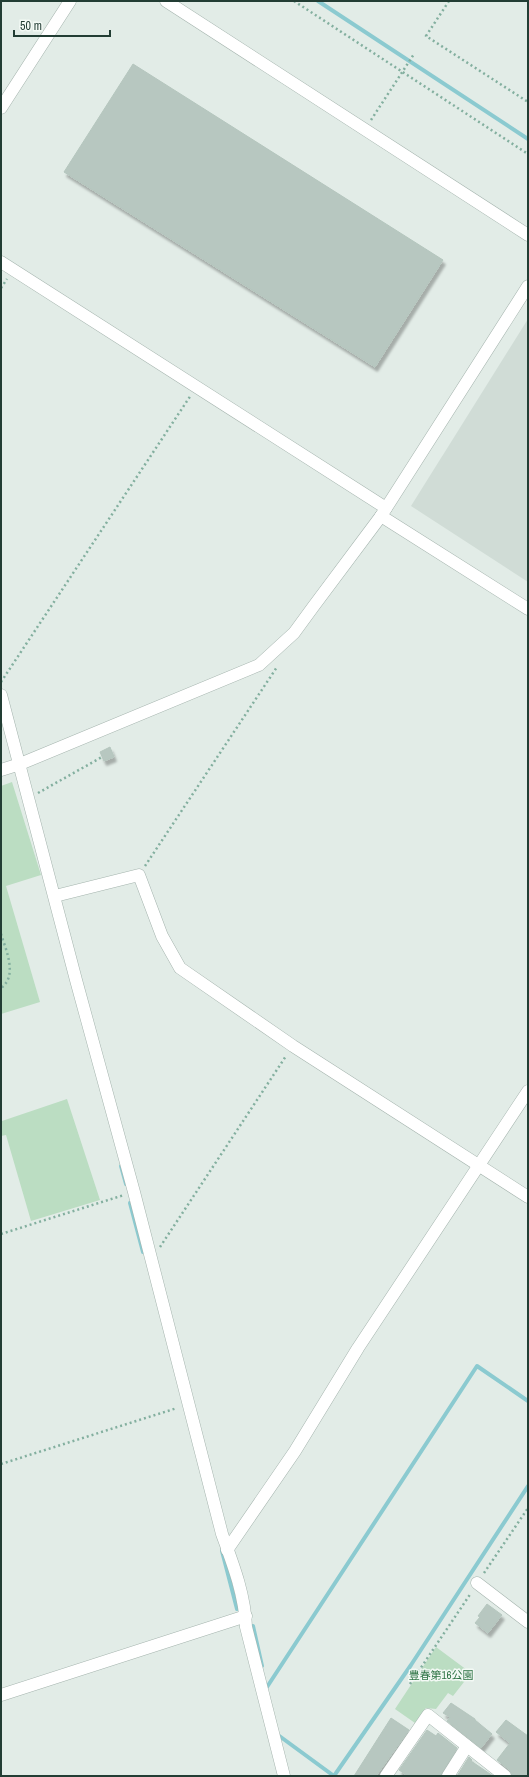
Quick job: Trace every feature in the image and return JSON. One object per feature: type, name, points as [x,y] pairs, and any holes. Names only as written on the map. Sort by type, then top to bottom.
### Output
[{"type":"street","points":[[1,108],[70,1]]},
{"type":"street","points":[[166,1],[528,235]]},
{"type":"street","points":[[1,262],[196,387],[528,609]]},
{"type":"street","points":[[1,770],[20,764],[259,665],[294,633],[383,512],[528,286]]},
{"type":"street","points":[[1,695],[76,980],[134,1192],[222,1534],[245,1608],[246,1627],[284,1776]]},
{"type":"street","points":[[55,896],[139,875],[162,936],[180,968],[293,1046],[480,1164],[528,1197]]},
{"type":"street","points":[[227,1550],[295,1451],[358,1348],[528,1090]]},
{"type":"street","points":[[477,1583],[528,1622]]},
{"type":"street","points":[[1,1695],[246,1616]]},
{"type":"street","points":[[386,1776],[428,1715],[505,1776]]},
{"type":"street","points":[[448,1776],[468,1746]]},
{"type":"path","points":[[294,1],[528,154]]},
{"type":"path","points":[[449,1],[426,36],[528,102]]},
{"type":"path","points":[[365,129],[414,54]]},
{"type":"path","points":[[1,682],[196,387]]},
{"type":"path","points":[[139,875],[278,666]]},
{"type":"path","points":[[29,798],[102,757]]},
{"type":"path","points":[[1,934],[10,966],[8,979],[5,986],[1,988]]},
{"type":"path","points":[[151,1260],[293,1046]]},
{"type":"path","points":[[1,1234],[134,1192]]},
{"type":"path","points":[[1,1464],[189,1404]]},
{"type":"path","points":[[410,1684],[528,1508]]},
{"type":"shaded area","points":[[528,319],[528,582],[411,506]]},
{"type":"green space","points":[[12,782],[41,875],[6,886],[40,1002],[1,1014],[1,786]]},
{"type":"green space","points":[[67,1099],[100,1200],[31,1221],[6,1135],[1,1136],[1,1118],[2,1121]]},
{"type":"green space","name":"豊春第16公園","points":[[436,1647],[471,1673],[453,1696],[448,1693],[436,1709],[426,1708],[415,1723],[395,1709]]},
{"type":"building","points":[[133,64],[443,260],[375,367],[64,172]]},
{"type":"building","points":[[110,747],[114,757],[104,761],[100,752]]},
{"type":"building","points":[[487,1604],[502,1615],[488,1633],[475,1623],[480,1617],[478,1616]]},
{"type":"building","points":[[451,1703],[475,1719],[492,1734],[481,1748],[447,1721],[450,1717],[443,1713]]},
{"type":"building","points":[[391,1718],[409,1730],[376,1776],[354,1776]]},
{"type":"building","points":[[506,1720],[528,1736],[528,1776],[512,1776],[510,1770],[497,1760],[510,1743],[496,1732]]},
{"type":"building","points":[[427,1730],[436,1736],[438,1733],[457,1748],[441,1776],[408,1776],[399,1770]]},
{"type":"building","points":[[469,1757],[472,1760],[471,1761],[493,1776],[457,1776]]},
{"type":"waterway","points":[[318,1],[528,139]]},
{"type":"waterway","points":[[121,1166],[126,1184]]},
{"type":"waterway","points":[[130,1203],[143,1252]]},
{"type":"waterway","points":[[267,1687],[477,1366],[528,1401]]},
{"type":"waterway","points":[[334,1776],[411,1665],[528,1486]]},
{"type":"waterway","points":[[222,1551],[237,1609]]},
{"type":"waterway","points":[[253,1626],[262,1666]]},
{"type":"waterway","points":[[278,1735],[334,1776]]}]
